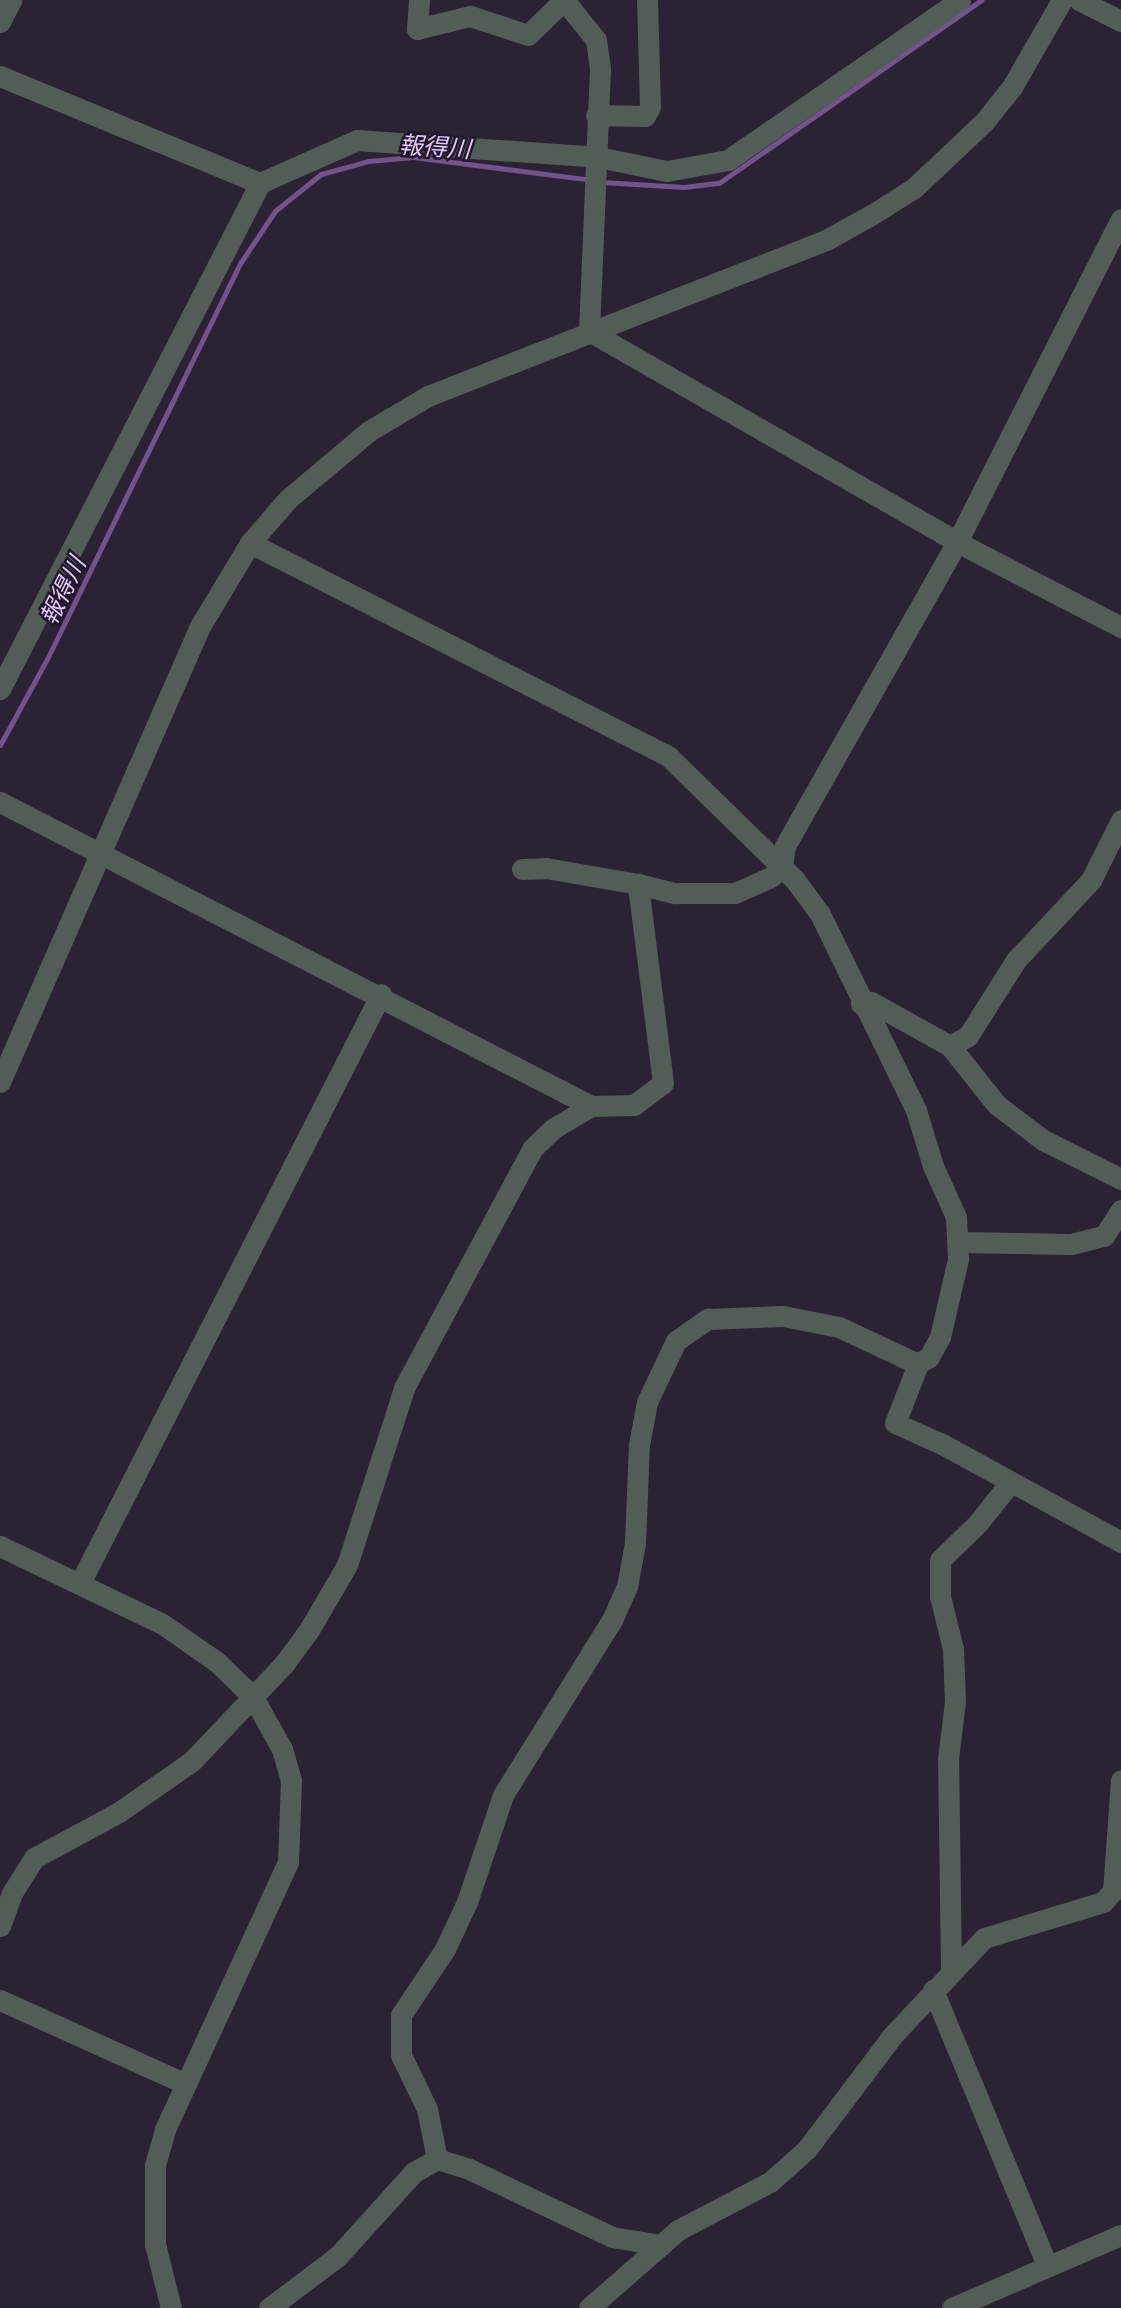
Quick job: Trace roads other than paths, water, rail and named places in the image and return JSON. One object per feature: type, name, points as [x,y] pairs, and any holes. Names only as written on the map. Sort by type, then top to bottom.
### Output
[{"type":"street","points":[[0,22],[11,0]]},
{"type":"street","points":[[419,0],[417,29],[470,16],[528,35],[564,0],[596,40],[600,69],[596,115],[598,157],[589,331]]},
{"type":"street","points":[[596,115],[645,116],[650,107],[647,0]]},
{"type":"street","points":[[0,689],[260,183],[357,140],[598,157],[667,171],[728,160],[960,0]]},
{"type":"street","points":[[0,1082],[97,852],[199,628],[250,543],[288,499],[369,431],[428,396],[828,239],[914,188],[953,155],[1012,87],[1062,0]]},
{"type":"street","points":[[1079,0],[1121,21]]},
{"type":"street","points":[[0,76],[260,183]]},
{"type":"street","points":[[522,869],[546,868],[675,892],[735,892],[771,877],[782,867],[785,846],[957,542],[1121,219]]},
{"type":"street","points":[[589,331],[957,542],[1121,626]]},
{"type":"street","points":[[250,543],[668,756],[782,867],[821,914],[861,1004],[916,1110],[933,1166],[956,1217],[958,1259],[940,1337],[929,1357],[918,1364],[895,1423],[944,1445],[1121,1542]]},
{"type":"street","points":[[2,804],[381,994],[591,1106]]},
{"type":"street","points":[[950,1045],[968,1037],[1016,960],[1091,880],[1121,820]]},
{"type":"street","points":[[0,1927],[12,1893],[34,1858],[119,1812],[192,1761],[253,1697],[309,1630],[347,1565],[404,1388],[532,1149],[554,1128],[591,1106],[634,1105],[663,1083],[638,884]]},
{"type":"street","points":[[81,1581],[381,994]]},
{"type":"street","points":[[861,1004],[871,1002],[950,1045],[997,1105],[1043,1140],[1121,1179]]},
{"type":"street","points":[[958,1242],[1071,1244],[1104,1236],[1121,1210]]},
{"type":"street","points":[[437,2159],[426,2109],[401,2055],[401,2015],[445,1949],[462,1914],[503,1795],[612,1620],[627,1587],[635,1543],[639,1445],[647,1402],[676,1341],[708,1319],[783,1316],[839,1327],[918,1364]]},
{"type":"street","points":[[951,1969],[948,1759],[954,1688],[953,1649],[940,1596],[940,1560],[978,1523],[1009,1483]]},
{"type":"street","points":[[0,1546],[81,1581],[162,1623],[218,1662],[253,1697],[282,1749],[291,1780],[288,1863],[165,2130],[155,2165],[155,2244],[171,2308]]},
{"type":"street","points":[[589,2308],[678,2230],[770,2182],[807,2149],[951,1969],[996,1931],[1103,1902],[1117,1893],[1121,1780]]},
{"type":"street","points":[[933,1990],[1047,2265]]},
{"type":"street","points":[[0,2000],[186,2084]]},
{"type":"street","points":[[269,2308],[338,2256],[414,2172],[437,2159],[469,2169],[612,2237],[661,2245]]},
{"type":"street","points":[[952,2308],[1121,2235]]},
{"type":"waterway","name":"報得川","points":[[601,182],[684,187],[719,183],[981,0]]},
{"type":"waterway","name":"報得川","points":[[0,745],[49,655],[241,262],[275,211],[321,174],[369,161],[413,157],[592,180]]}]
